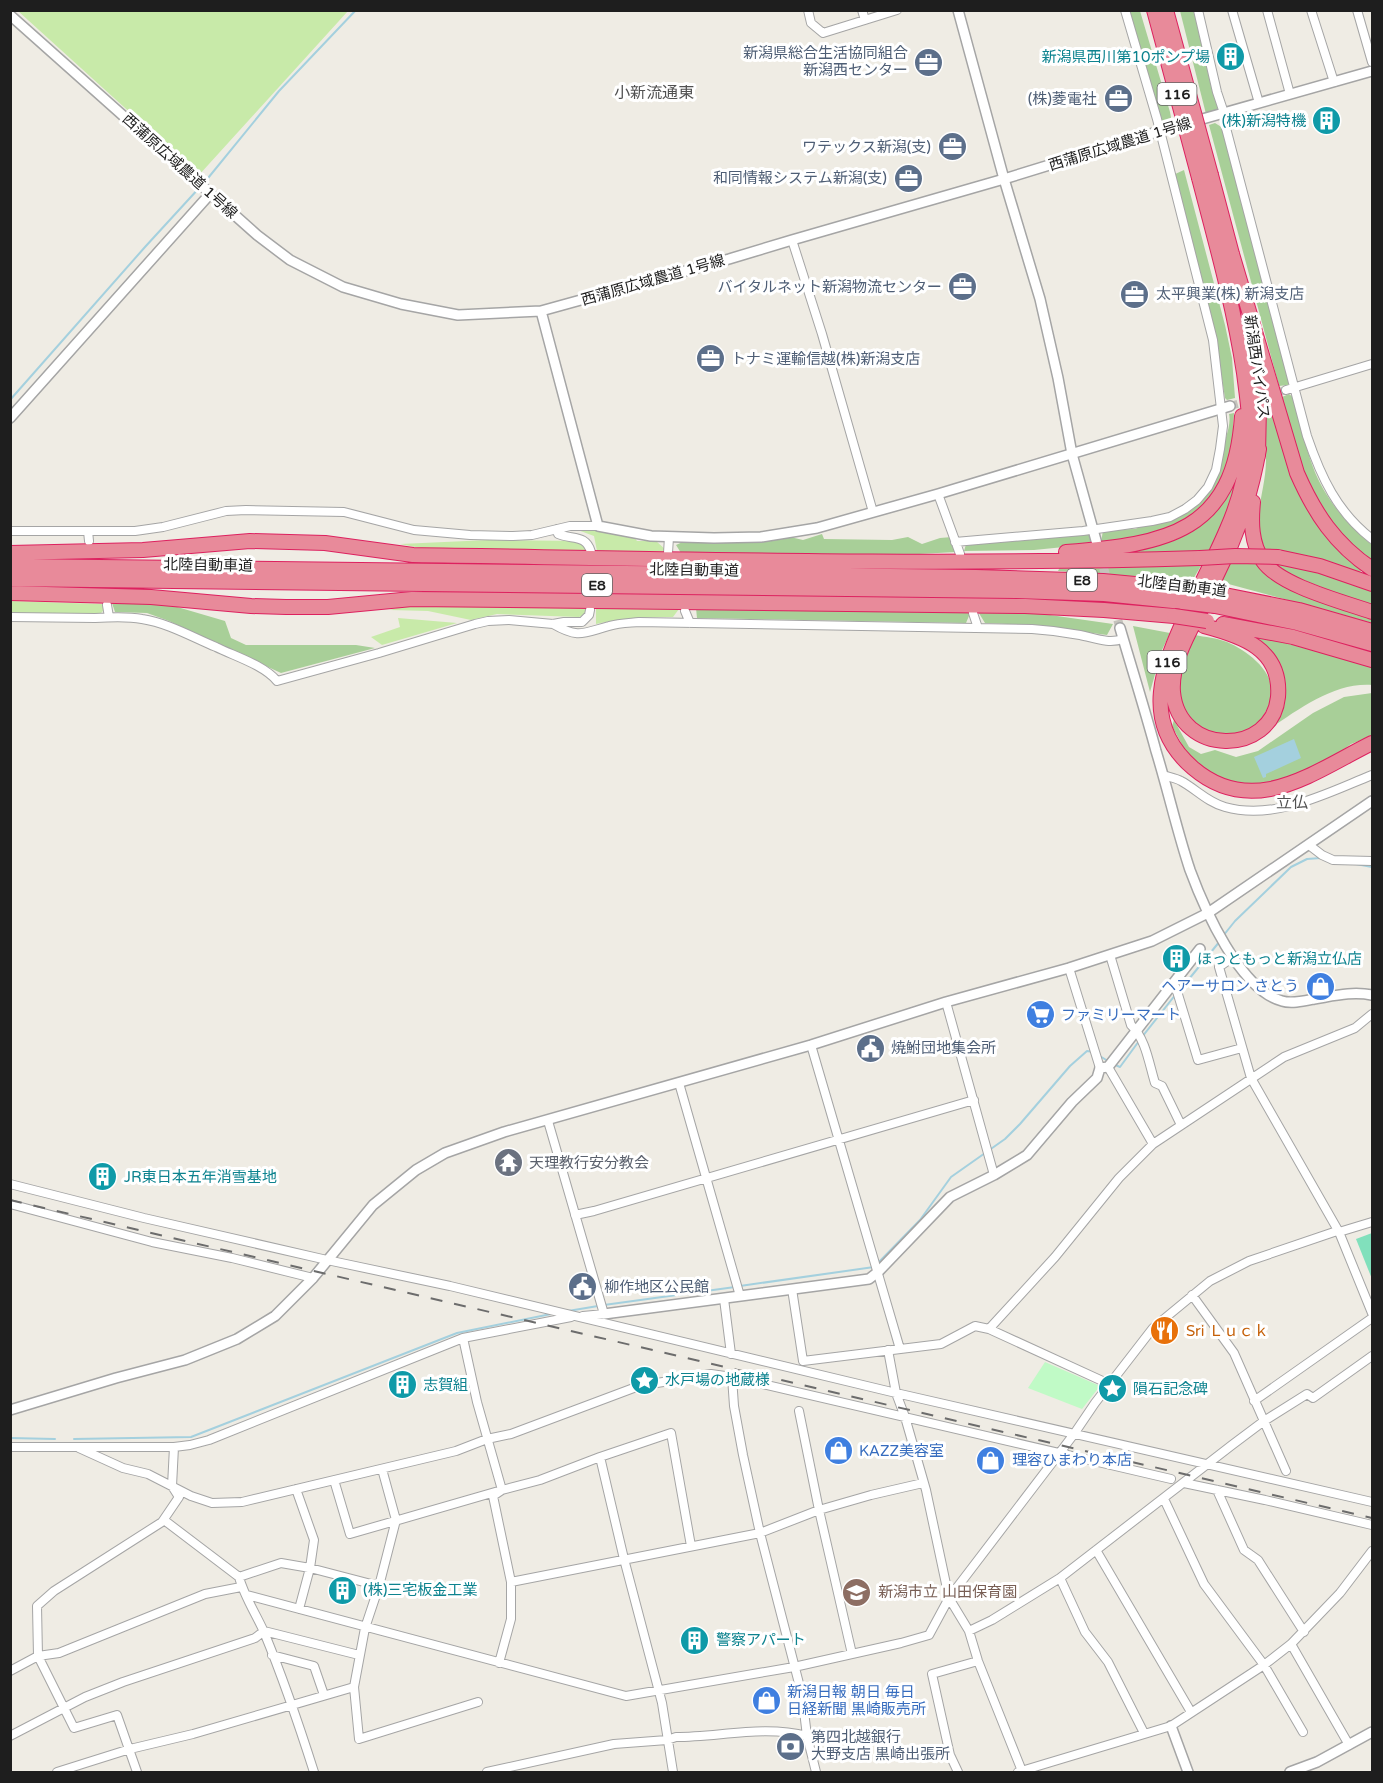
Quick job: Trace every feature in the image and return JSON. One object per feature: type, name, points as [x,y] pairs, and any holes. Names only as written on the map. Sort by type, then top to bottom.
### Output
[{"type":"highway","points":[[1145,10],[1186,130]]},
{"type":"highway","name":"新潟西バイパス","points":[[1154,10],[1186,130],[1232,254],[1300,481],[1312,505],[1333,535],[1372,569]]},
{"type":"highway","name":"新潟西バイパス","points":[[1166,10],[1205,177],[1243,366],[1249,420],[1249,444],[1242,487],[1227,529],[1164,669],[1160,695],[1165,728],[1181,756],[1204,776],[1232,788],[1254,791],[1275,789],[1294,783],[1372,743]]},
{"type":"highway","points":[[1176,10],[1205,177]]},
{"type":"highway","points":[[1232,254],[1255,359],[1259,405],[1258,448],[1251,518],[1254,542],[1264,562],[1272,570],[1295,584],[1372,612]]},
{"type":"highway","points":[[958,557],[1088,551],[1116,547],[1184,529],[1201,518],[1226,485],[1236,456],[1241,420],[1243,366]]},
{"type":"highway","points":[[1205,624],[1250,642],[1270,660],[1276,673],[1278,700],[1273,712],[1266,724],[1257,732],[1246,737],[1223,742],[1206,738],[1190,728],[1176,707],[1173,680],[1186,640],[1241,520],[1250,494],[1258,448]]},
{"type":"highway","points":[[10,553],[143,550],[250,541],[325,543],[413,555],[958,557],[1117,560],[1235,556],[1278,557],[1320,566],[1372,584]]},
{"type":"highway","name":"北陸自動車道","points":[[10,566],[976,577],[1103,581],[1186,596],[1299,610],[1372,631]]},
{"type":"highway","name":"北陸自動車道","points":[[10,579],[1016,591],[1186,596]]},
{"type":"highway","points":[[10,593],[151,597],[286,607],[328,607],[412,599],[1067,608],[1173,618],[1293,637],[1372,660]]},
{"type":"highway","name":"北陸自動車道","points":[[1217,600],[1372,644]]},
{"type":"street","points":[[808,10],[811,23],[823,33],[897,10]]},
{"type":"street","points":[[862,10],[865,21]]},
{"type":"street","points":[[958,10],[1004,179],[1040,299],[1072,454],[1096,544]]},
{"type":"street","points":[[955,542],[1083,531],[1170,517],[1197,500],[1208,487],[1216,470],[1226,407],[1213,340],[1160,131],[1125,10]]},
{"type":"street","points":[[1198,10],[1226,129],[1307,436],[1319,471],[1334,496],[1348,517],[1372,539]]},
{"type":"street","points":[[1232,10],[1259,103]]},
{"type":"street","points":[[1267,10],[1290,94]]},
{"type":"street","points":[[1311,10],[1334,82]]},
{"type":"street","points":[[1357,10],[1372,62]]},
{"type":"street","name":"西蒲原広域農道 1号線","points":[[10,15],[210,194],[290,260],[343,287],[401,304],[458,315],[541,311],[729,259],[1160,131],[1372,71]]},
{"type":"street","points":[[10,418],[210,194]]},
{"type":"street","points":[[792,240],[822,334],[873,512]]},
{"type":"street","points":[[541,311],[598,526]]},
{"type":"street","points":[[1286,390],[1372,364]]},
{"type":"street","points":[[10,531],[150,530],[226,511],[246,510],[335,511],[414,530],[470,535],[532,535],[579,525],[669,537],[761,537],[817,528],[1226,407]]},
{"type":"street","points":[[938,494],[958,557]]},
{"type":"street","points":[[557,529],[558,534],[563,536],[585,540],[591,552]]},
{"type":"street","points":[[88,531],[89,541]]},
{"type":"street","points":[[668,553],[669,537]]},
{"type":"street","points":[[107,605],[109,617]]},
{"type":"street","points":[[553,624],[582,622],[591,610]]},
{"type":"street","points":[[685,611],[690,623]]},
{"type":"street","points":[[974,613],[978,628]]},
{"type":"street","points":[[10,617],[141,618],[168,626],[243,660],[270,673],[277,681],[488,621],[553,624],[579,634],[627,623],[690,623],[1048,630],[1105,641],[1124,639]]},
{"type":"street","points":[[1120,628],[1191,870],[1208,913],[1232,958],[1265,994],[1283,1002],[1348,993],[1372,995]]},
{"type":"street","points":[[1163,775],[1180,781],[1203,797],[1225,807],[1273,811],[1372,775]]},
{"type":"street","points":[[10,1410],[185,1360],[237,1339],[275,1316],[314,1278],[373,1205],[416,1170],[445,1153],[504,1132],[811,1045],[1152,941],[1208,913],[1372,801]]},
{"type":"street","points":[[1309,844],[1322,855],[1333,860],[1372,861]]},
{"type":"street","points":[[10,1446],[190,1445],[209,1440],[463,1338],[574,1316],[869,1279],[950,1197],[1027,1155],[1072,1102],[1097,1078],[1200,949]]},
{"type":"street","points":[[1110,955],[1131,1025],[1137,1030],[1142,1040],[1155,1083],[1162,1086],[1181,1125]]},
{"type":"street","points":[[1232,958],[1220,967],[1251,1077],[1338,1232],[1372,1313]]},
{"type":"street","points":[[1069,968],[1104,1067],[1153,1144]]},
{"type":"street","points":[[1173,984],[1198,1060],[1242,1048]]},
{"type":"street","points":[[946,1002],[994,1175]]},
{"type":"street","points":[[989,1329],[1055,1257],[1119,1178],[1153,1144],[1284,1057],[1355,1028],[1372,1014]]},
{"type":"street","points":[[811,1045],[900,1349]]},
{"type":"street","points":[[679,1083],[740,1296]]},
{"type":"street","points":[[575,1215],[974,1100]]},
{"type":"street","points":[[548,1121],[604,1314]]},
{"type":"street","points":[[10,1184],[327,1260],[450,1286],[731,1354],[1372,1502]]},
{"type":"street","points":[[10,1204],[152,1242],[314,1278]]},
{"type":"street","points":[[247,1595],[626,1696],[794,1667],[929,1635],[949,1598],[1153,1328],[1210,1281],[1249,1261],[1372,1222]]},
{"type":"street","points":[[792,1289],[802,1361],[941,1344],[975,1326],[989,1329],[1109,1384]]},
{"type":"street","points":[[1192,1295],[1234,1353],[1286,1471]]},
{"type":"street","points":[[724,1299],[731,1354]]},
{"type":"street","points":[[1254,1401],[1372,1318]]},
{"type":"street","points":[[463,1338],[466,1357],[502,1490]]},
{"type":"street","points":[[888,1350],[896,1392],[926,1490],[949,1598],[969,1631],[1019,1772],[1171,1726],[1264,1665],[1291,1644],[1340,1593],[1372,1551]]},
{"type":"street","points":[[969,1631],[992,1620],[1060,1578],[1264,1421],[1307,1394],[1313,1398],[1372,1356]]},
{"type":"street","points":[[78,1447],[90,1455],[123,1468],[148,1474],[191,1497],[212,1503],[242,1502],[382,1469],[511,1434],[639,1386],[711,1374],[1171,1479]]},
{"type":"street","points":[[732,1377],[734,1406],[760,1533],[802,1695],[807,1736],[816,1773]]},
{"type":"street","points":[[799,1411],[852,1654]]},
{"type":"street","points":[[334,1480],[350,1534],[540,1480],[671,1433],[691,1546]]},
{"type":"street","points":[[137,1773],[117,1715],[74,1728],[38,1656],[37,1606],[54,1591],[164,1520],[179,1497],[172,1486],[174,1446]]},
{"type":"street","points":[[600,1457],[659,1691],[673,1773]]},
{"type":"street","points":[[382,1469],[396,1520],[359,1655],[354,1687],[359,1739],[477,1702]]},
{"type":"street","points":[[511,1582],[760,1533],[819,1510],[923,1483]]},
{"type":"street","points":[[1184,1483],[1372,1525]]},
{"type":"street","points":[[296,1489],[314,1540],[310,1568],[299,1608]]},
{"type":"street","points":[[499,1664],[511,1619],[511,1582],[493,1496],[502,1490]]},
{"type":"street","points":[[1217,1490],[1244,1550],[1258,1560],[1304,1632]]},
{"type":"street","points":[[1164,1498],[1204,1584],[1264,1665],[1303,1732]]},
{"type":"street","points":[[164,1520],[239,1577],[241,1587],[264,1631],[292,1704],[314,1773]]},
{"type":"street","points":[[1096,1550],[1191,1712]]},
{"type":"street","points":[[239,1577],[281,1563],[379,1586]]},
{"type":"street","points":[[1060,1578],[1085,1632],[1108,1662],[1144,1733]]},
{"type":"street","points":[[10,1671],[38,1656],[59,1653],[205,1594],[241,1587]]},
{"type":"street","points":[[264,1631],[359,1655]]},
{"type":"street","points":[[10,1736],[85,1697],[255,1638],[264,1631]]},
{"type":"street","points":[[1291,1644],[1350,1745]]},
{"type":"street","points":[[272,1655],[314,1665],[324,1695]]},
{"type":"street","points":[[958,1773],[950,1755],[932,1674],[978,1661]]},
{"type":"street","points":[[57,1773],[130,1749],[193,1734],[354,1687]]},
{"type":"street","points":[[1171,1726],[1188,1773]]},
{"type":"street","points":[[492,1772],[614,1744],[761,1731],[790,1732],[807,1736]]},
{"type":"street","points":[[1290,1773],[1372,1732]]},
{"type":"green space","points":[[18,11],[348,11],[199,175]]},
{"type":"green space","points":[[1128,11],[1140,11],[1170,112],[1172,123],[1167,125],[1161,121]]},
{"type":"green space","points":[[1180,11],[1196,11],[1219,105],[1216,112],[1206,114]]},
{"type":"green space","points":[[1215,123],[1223,128],[1290,381],[1288,385],[1279,386],[1209,125]]},
{"type":"green space","points":[[1184,170],[1232,358],[1235,398],[1227,400],[1216,342],[1173,175]]},
{"type":"green space","points":[[1289,394],[1294,398],[1313,467],[1323,489],[1337,510],[1372,545],[1372,562],[1338,530],[1327,516],[1309,484],[1282,397]]},
{"type":"green space","points":[[1269,404],[1287,462],[1303,500],[1324,534],[1361,570],[1359,576],[1298,556],[1265,549],[1259,526],[1266,462],[1262,406]]},
{"type":"green space","points":[[1234,413],[1232,446],[1218,491],[1199,515],[1155,534],[1101,543],[1103,530],[1135,529],[1195,505],[1223,447],[1229,414]]},
{"type":"green space","points":[[1240,451],[1235,490],[1211,550],[1113,556],[1116,551],[1194,529]]},
{"type":"green space","points":[[575,529],[604,531],[634,537],[637,541],[656,541],[666,550],[665,554],[597,551],[594,536]]},
{"type":"green space","points":[[1087,532],[1094,544],[1034,550],[964,551],[967,541]]},
{"type":"green space","points":[[822,534],[824,539],[892,540],[908,537],[922,544],[952,537],[956,552],[883,556],[681,553],[676,545],[687,540],[764,541],[786,536],[803,540]]},
{"type":"green space","points":[[489,540],[582,541],[589,550],[426,549],[400,544]]},
{"type":"green space","points":[[1228,562],[1260,562],[1372,616],[1372,623],[1221,582]]},
{"type":"green space","points":[[1275,563],[1316,571],[1372,590],[1372,607],[1288,574]]},
{"type":"green space","points":[[1202,564],[1192,581],[1058,571],[1060,567]]},
{"type":"green space","points":[[11,601],[102,604],[105,609],[101,613],[11,613]]},
{"type":"green space","points":[[112,603],[167,604],[225,621],[231,638],[246,645],[356,645],[375,648],[281,673],[169,621],[147,613],[115,612]]},
{"type":"green space","points":[[407,605],[588,608],[584,615],[579,617],[497,614],[471,620],[428,611],[390,610]]},
{"type":"green space","points":[[596,608],[679,609],[673,617],[635,618],[596,624]]},
{"type":"green space","points":[[696,608],[971,611],[966,623],[697,618]]},
{"type":"green space","points":[[977,610],[1029,612],[1113,624],[1107,635],[1033,625],[985,623]]},
{"type":"green space","points":[[398,618],[457,623],[382,645],[371,637],[400,627]]},
{"type":"green space","points":[[1133,626],[1170,633],[1162,650],[1150,692]]},
{"type":"green space","points":[[1195,635],[1227,642],[1237,647],[1256,660],[1269,678],[1272,689],[1271,700],[1262,718],[1248,731],[1229,736],[1213,733],[1192,720],[1184,709],[1180,686],[1185,660]]},
{"type":"green space","points":[[1258,635],[1372,667],[1372,685],[1357,685],[1327,694],[1299,709],[1260,735],[1280,708],[1273,654],[1256,638]]},
{"type":"green space","points":[[1372,693],[1372,736],[1351,744],[1332,758],[1284,782],[1258,787],[1235,784],[1204,770],[1187,754],[1172,726],[1174,720],[1189,747],[1201,754],[1215,750],[1236,757],[1258,751],[1313,713],[1344,697]]},
{"type":"green space","points":[[1372,1233],[1372,1279],[1356,1239]]},
{"type":"green space","points":[[1045,1362],[1100,1386],[1082,1409],[1028,1388]]},
{"type":"water","points":[[1294,739],[1301,758],[1266,774],[1263,778],[1254,757]]},
{"type":"waterway","points":[[204,183],[279,91],[356,10]]},
{"type":"waterway","points":[[10,400],[200,187]]},
{"type":"waterway","points":[[1223,936],[1235,921],[1291,867],[1307,859],[1321,858]]},
{"type":"waterway","points":[[1356,864],[1372,867]]},
{"type":"waterway","points":[[1180,990],[1220,941]]},
{"type":"waterway","points":[[1142,1037],[1176,994]]},
{"type":"waterway","points":[[1113,1064],[1120,1067],[1139,1041]]},
{"type":"waterway","points":[[878,1263],[920,1220],[951,1177],[1005,1139],[1070,1066],[1087,1051],[1093,1052]]},
{"type":"waterway","points":[[1098,1055],[1108,1061]]},
{"type":"waterway","points":[[740,1286],[874,1267]]},
{"type":"waterway","points":[[604,1305],[735,1287]]},
{"type":"waterway","points":[[568,1311],[598,1306]]},
{"type":"waterway","points":[[74,1439],[191,1437],[457,1333],[551,1314]]},
{"type":"waterway","points":[[10,1438],[55,1439]]},
{"type":"tunnel","points":[[1230,406],[1286,390]]},
{"type":"tunnel","points":[[1100,555],[1120,628]]},
{"type":"railway","points":[[10,1200],[1372,1518]]},
{"type":"place","name":"新潟県西川第10ポンプ場","points":[[1231,57]]},
{"type":"place","name":"新潟県総合生活協同組合 新潟西センター","points":[[929,62]]},
{"type":"place","name":"(株)菱電社","points":[[1118,99]]},
{"type":"place","name":"(株)新潟特機","points":[[1327,121]]},
{"type":"place","name":"ワテックス新潟(支)","points":[[952,147]]},
{"type":"place","name":"和同情報システム新潟(支)","points":[[908,178]]},
{"type":"place","name":"バイタルネット新潟物流センター","points":[[963,287]]},
{"type":"place","name":"太平興業(株) 新潟支店","points":[[1135,294]]},
{"type":"place","name":"トナミ運輸信越(株)新潟支店","points":[[710,359]]},
{"type":"place","name":"ほっともっと新潟立仏店","points":[[1176,959]]},
{"type":"place","name":"ヘアーサロン さとう","points":[[1320,986]]},
{"type":"place","name":"ファミリーマート","points":[[1040,1015]]},
{"type":"place","name":"焼鮒団地集会所","points":[[870,1048]]},
{"type":"place","name":"天理教行安分教会","points":[[508,1163]]},
{"type":"place","name":"JR東日本五年消雪基地","points":[[103,1177]]},
{"type":"place","name":"柳作地区公民館","points":[[583,1287]]},
{"type":"place","name":"Sri Ｌｕｃｋ","points":[[1165,1331]]},
{"type":"place","name":"水戸場の地蔵様","points":[[644,1380]]},
{"type":"place","name":"志賀組","points":[[402,1385]]},
{"type":"place","name":"隕石記念碑","points":[[1112,1389]]},
{"type":"place","name":"KAZZ美容室","points":[[838,1451]]},
{"type":"place","name":"理容ひまわり本店","points":[[991,1460]]},
{"type":"place","name":"(株)三宅板金工業","points":[[342,1590]]},
{"type":"place","name":"新潟市立 山田保育園","points":[[857,1592]]},
{"type":"place","name":"警察アパート","points":[[695,1640]]},
{"type":"place","name":"新潟日報 朝日 毎日 日経新聞 黒崎販売所","points":[[766,1701]]},
{"type":"place","name":"第四北越銀行 大野支店 黒崎出張所","points":[[790,1746]]},
{"type":"district","name":"小新流通東","points":[[654,93]]},
{"type":"district","name":"立仏","points":[[1292,803]]}]
